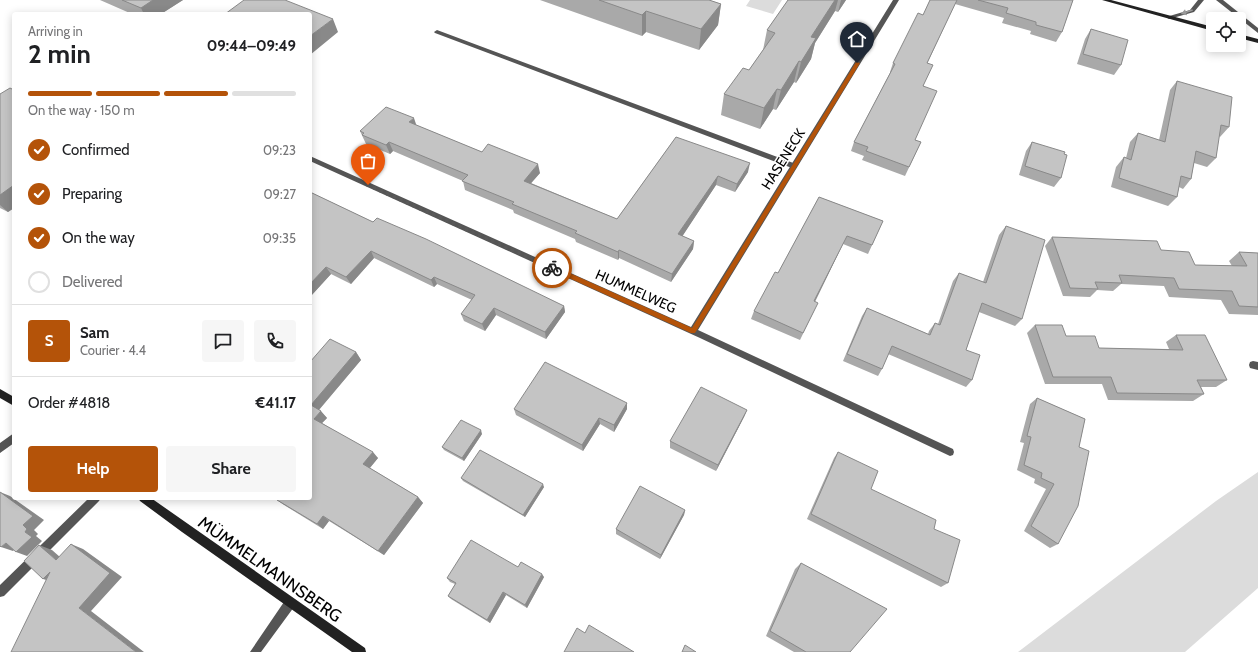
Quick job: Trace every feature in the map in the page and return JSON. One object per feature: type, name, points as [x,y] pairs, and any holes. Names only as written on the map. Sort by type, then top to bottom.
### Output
[{"type":"street","name":"HASENECK","points":[[693,331],[896,0]]},
{"type":"street","points":[[1105,0],[1206,27]]},
{"type":"street","points":[[1169,17],[1192,11],[1201,0]]},
{"type":"street","points":[[1219,0],[1258,31]]},
{"type":"street","points":[[437,32],[794,166]]},
{"type":"street","points":[[1246,38],[1258,41]]},
{"type":"street","name":"HUMMELWEG","points":[[312,159],[693,331],[950,452]]},
{"type":"street","points":[[0,393],[12,401]]},
{"type":"street","points":[[0,449],[12,439]]},
{"type":"street","points":[[0,592],[94,500]]},
{"type":"street","name":"MÜMMELMANNSBERG","points":[[146,500],[361,652]]},
{"type":"street","points":[[255,652],[290,603]]},
{"type":"shaded area","points":[[750,0],[782,0],[773,14],[746,6]]},
{"type":"shaded area","points":[[1258,472],[1258,588],[1185,652],[1018,652],[1216,501]]},
{"type":"building","points":[[122,0],[153,0],[141,8]]},
{"type":"building","points":[[244,0],[285,0],[333,19],[312,35],[312,12],[228,12]]},
{"type":"building","points":[[599,0],[709,0],[721,4],[701,29],[646,11],[642,15]]},
{"type":"building","points":[[788,0],[835,0],[811,37],[816,38],[801,62],[799,61],[781,90],[777,89],[764,108],[724,94],[743,68],[749,70],[775,33],[767,30]]},
{"type":"building","points":[[930,0],[957,0],[927,63],[933,65],[923,86],[937,91],[915,140],[921,142],[909,167],[866,151],[868,147],[854,142],[895,64],[893,63],[918,13],[923,15]]},
{"type":"building","points":[[978,0],[1073,0],[1062,32],[1036,25],[1036,22],[1006,13],[1008,8]]},
{"type":"building","points":[[1091,29],[1128,40],[1121,65],[1083,54]]},
{"type":"building","points":[[1177,81],[1232,97],[1229,127],[1221,125],[1216,158],[1196,151],[1191,179],[1181,176],[1177,197],[1119,178],[1124,157],[1131,160],[1138,133],[1165,142]]},
{"type":"building","points":[[10,88],[12,89],[12,186],[0,195],[0,94]]},
{"type":"building","points":[[386,107],[414,118],[409,122],[482,152],[488,144],[538,164],[524,181],[617,219],[676,137],[750,163],[737,184],[718,176],[678,234],[694,241],[672,274],[619,250],[618,252],[575,233],[577,231],[512,204],[514,202],[462,181],[468,175],[389,142],[386,145],[362,135],[364,133],[360,131]]},
{"type":"building","points":[[1032,142],[1065,152],[1064,154],[1067,155],[1061,178],[1025,166]]},
{"type":"building","points":[[312,193],[373,222],[377,218],[426,239],[564,306],[545,332],[494,308],[482,324],[461,314],[475,295],[434,277],[431,280],[371,251],[346,277],[326,267],[312,282]]},
{"type":"building","points":[[819,197],[883,221],[872,245],[847,236],[814,301],[818,303],[803,333],[754,311],[775,272],[778,273]]},
{"type":"building","points":[[1006,226],[1045,240],[1022,319],[982,303],[966,350],[980,355],[972,380],[892,346],[882,369],[847,354],[867,308],[930,335],[935,323],[940,325],[959,273],[986,283]]},
{"type":"building","points":[[1052,237],[1157,241],[1161,250],[1189,252],[1195,265],[1247,266],[1239,252],[1258,253],[1258,307],[1239,306],[1232,291],[1179,289],[1174,278],[1119,275],[1122,283],[1095,282],[1098,289],[1070,288]]},
{"type":"building","points":[[1035,325],[1062,325],[1066,336],[1095,336],[1099,348],[1183,350],[1176,335],[1205,335],[1227,380],[1197,380],[1204,394],[1117,393],[1111,377],[1053,377]]},
{"type":"building","points":[[330,339],[356,352],[312,404],[312,360]]},
{"type":"building","points":[[545,362],[627,403],[614,425],[599,418],[582,445],[514,409]]},
{"type":"building","points":[[701,387],[747,410],[718,465],[670,441]]},
{"type":"building","points":[[1037,398],[1085,419],[1079,447],[1089,451],[1078,506],[1058,544],[1031,526],[1054,484],[1041,478],[1042,473],[1024,465],[1031,437],[1027,436]]},
{"type":"building","points":[[312,406],[321,411],[314,419],[373,452],[363,464],[418,497],[378,551],[323,516],[317,524],[277,500],[312,500]]},
{"type":"building","points":[[461,420],[481,430],[462,458],[442,447]]},
{"type":"building","points":[[480,450],[543,484],[523,515],[461,478]]},
{"type":"building","points":[[838,452],[878,471],[871,489],[936,520],[934,529],[960,540],[948,583],[811,514]]},
{"type":"building","points":[[640,486],[685,510],[661,555],[616,529]]},
{"type":"building","points":[[0,492],[33,516],[23,525],[27,529],[25,532],[32,537],[16,552],[6,543],[1,547],[0,546]]},
{"type":"building","points":[[471,540],[518,567],[521,562],[542,574],[525,605],[503,592],[487,620],[448,596],[456,583],[447,578]]},
{"type":"building","points":[[71,544],[110,573],[79,608],[136,652],[11,652],[50,572],[43,579],[24,561],[39,545],[56,560]]},
{"type":"building","points":[[801,563],[887,609],[850,652],[806,652],[770,631]]},
{"type":"building","points":[[589,625],[634,652],[564,652],[577,628],[585,633]]},
{"type":"building","points":[[685,645],[696,652],[682,652]]},
{"type":"way so far","points":[[368,185],[552,268]]},
{"type":"route","points":[[552,268],[693,331],[857,63]]}]
